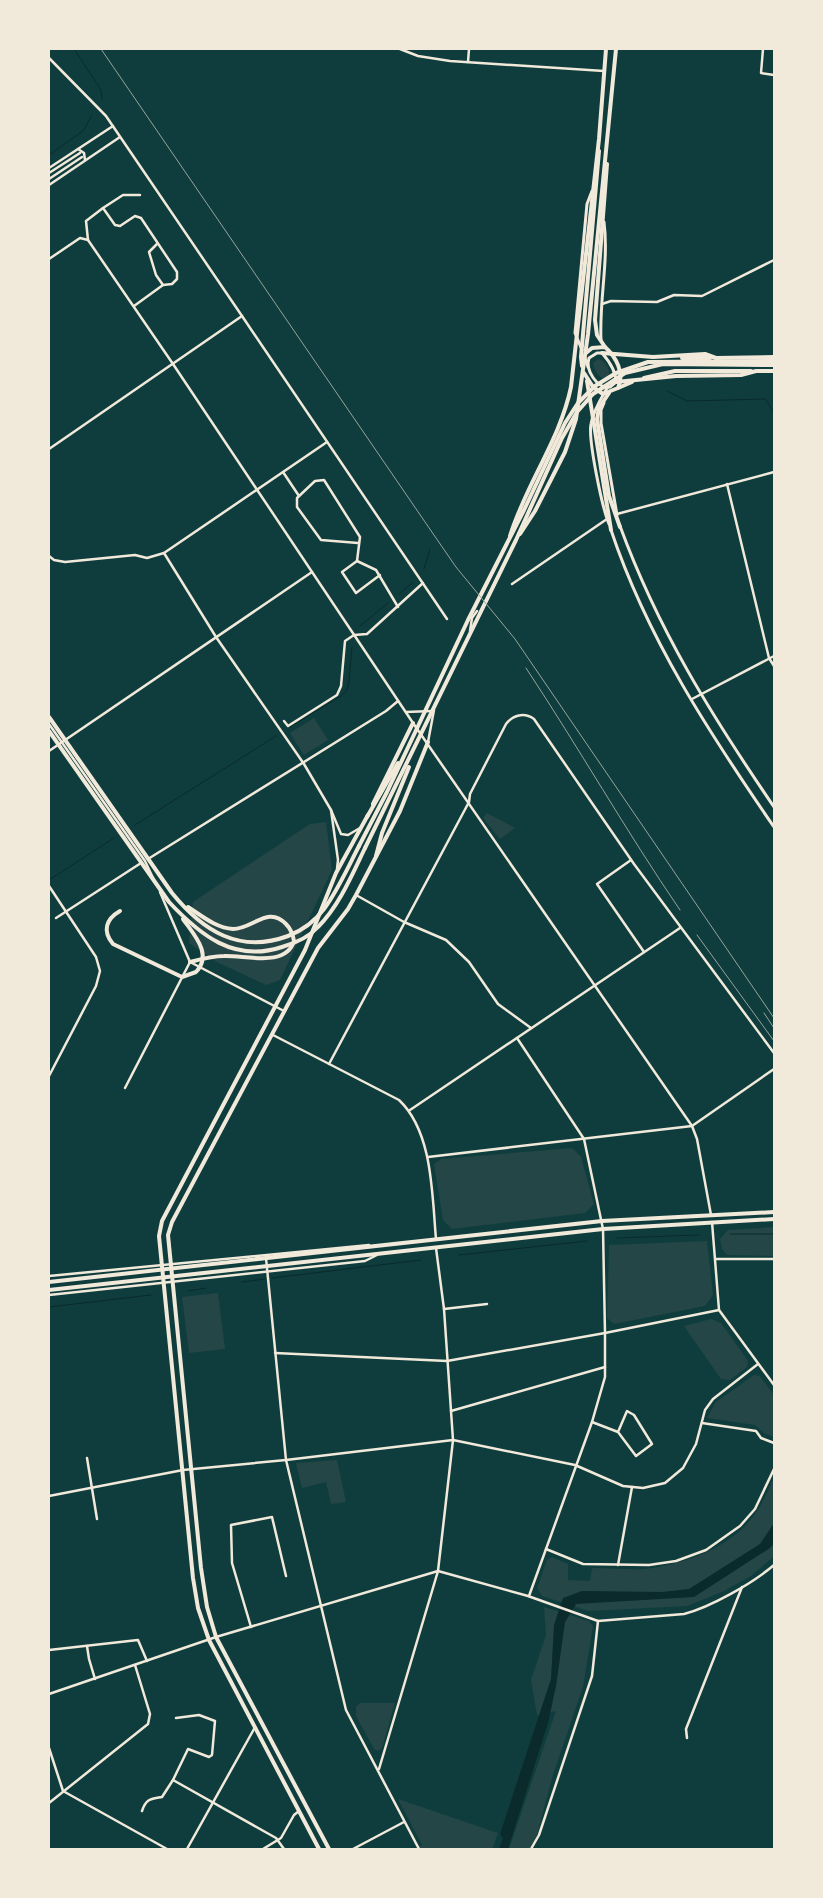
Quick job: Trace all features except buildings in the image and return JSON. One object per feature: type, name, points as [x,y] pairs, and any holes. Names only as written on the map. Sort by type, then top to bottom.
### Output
[{"type":"main road","points":[[516,540],[535,511],[565,452],[576,419],[588,334],[593,231],[606,49]]},
{"type":"main road","points":[[616,49],[607,144],[603,240],[595,320],[597,335],[611,353],[620,369],[621,381],[618,388]]},
{"type":"main road","points":[[599,139],[592,190],[593,231],[581,357],[587,379],[610,511],[620,527],[657,614],[699,694],[774,807]]},
{"type":"main road","points":[[509,538],[518,509],[557,431],[568,402],[607,144]]},
{"type":"main road","points":[[592,190],[587,204],[575,333],[588,367],[598,384],[607,388]]},
{"type":"main road","points":[[604,222],[607,242],[602,304],[602,353],[614,372],[616,382]]},
{"type":"main road","points":[[583,368],[584,355],[589,350],[598,346],[605,347]]},
{"type":"main road","points":[[588,367],[592,356],[602,353],[653,357],[704,354],[716,358]]},
{"type":"main road","points":[[611,353],[636,358],[774,359]]},
{"type":"main road","points":[[49,717],[179,901],[205,925],[219,935],[236,941],[252,943],[280,939],[295,933],[313,921],[324,910],[388,792],[571,412],[595,386],[616,373],[648,362],[774,359]]},
{"type":"main road","points":[[169,902],[192,926],[225,947],[239,951],[273,950],[305,939],[318,928],[332,912],[365,848],[516,540],[572,420],[586,401],[601,388],[625,373],[663,364],[774,365]]},
{"type":"main road","points":[[587,379],[596,390],[603,394],[653,374],[676,371],[774,371]]},
{"type":"main road","points":[[620,527],[601,417],[601,410],[612,386],[616,382],[676,376],[741,375],[756,371]]},
{"type":"main road","points":[[612,386],[607,388],[594,413],[590,426],[607,520],[638,598],[690,700],[774,827]]},
{"type":"main road","points":[[609,393],[599,408],[597,418],[611,530]]},
{"type":"main road","points":[[367,817],[413,723]]},
{"type":"main road","points":[[49,731],[169,902],[198,940],[203,952],[199,969],[188,977],[176,976],[114,944],[108,938],[106,926],[111,916],[120,911]]},
{"type":"main road","points":[[319,1849],[254,1729],[209,1640],[198,1608],[193,1578],[158,1236],[162,1221],[305,950],[336,873],[412,740]]},
{"type":"main road","points":[[329,1849],[216,1637],[207,1606],[200,1568],[168,1235],[172,1222],[318,948],[348,909],[356,895],[400,811],[428,742]]},
{"type":"main road","points":[[376,856],[382,833],[397,799],[417,744]]},
{"type":"main road","points":[[179,901],[214,924],[227,928],[240,928],[270,916],[285,922],[292,932],[294,942],[292,948],[282,956],[275,958],[224,956],[190,962]]},
{"type":"main road","points":[[49,1282],[333,1252],[602,1220],[774,1212]]},
{"type":"main road","points":[[49,1290],[603,1229],[712,1221],[774,1219]]},
{"type":"street","points":[[400,49],[418,56],[468,62],[604,71]]},
{"type":"street","points":[[468,62],[469,49]]},
{"type":"street","points":[[763,49],[761,73],[774,75]]},
{"type":"street","points":[[49,58],[106,116],[447,619]]},
{"type":"street","points":[[49,168],[113,126]]},
{"type":"street","points":[[49,185],[120,137]]},
{"type":"street","points":[[77,149],[84,153],[84,161]]},
{"type":"street","points":[[49,174],[80,153]]},
{"type":"street","points":[[49,179],[82,157]]},
{"type":"street","points":[[140,195],[123,195],[86,221],[88,240],[398,701],[692,1126],[697,1140],[711,1215]]},
{"type":"street","points":[[103,208],[115,225],[120,226],[136,216],[141,218],[177,272],[177,279],[172,284],[163,285],[134,306]]},
{"type":"street","points":[[49,259],[80,238],[88,240]]},
{"type":"street","points":[[157,244],[148,252],[156,274],[163,285]]},
{"type":"street","points":[[602,304],[611,301],[657,302],[674,295],[702,296],[774,260]]},
{"type":"street","points":[[49,449],[242,316]]},
{"type":"street","points":[[49,556],[65,562],[135,555],[147,558],[164,553],[255,489],[327,442]]},
{"type":"street","points":[[282,472],[299,496]]},
{"type":"street","points":[[617,514],[774,472]]},
{"type":"street","points":[[357,561],[360,537],[355,526],[324,480],[316,481],[295,501],[318,538],[358,543]]},
{"type":"street","points":[[727,484],[770,658],[774,666]]},
{"type":"street","points":[[512,584],[607,520]]},
{"type":"street","points":[[164,553],[216,637],[304,764],[331,810],[341,834],[348,835],[361,827]]},
{"type":"street","points":[[357,561],[376,570],[398,607]]},
{"type":"street","points":[[357,561],[342,572],[356,592],[380,575]]},
{"type":"street","points":[[49,752],[312,572]]},
{"type":"street","points":[[284,721],[288,726],[337,695],[341,686],[345,641],[354,635],[367,634],[423,584]]},
{"type":"street","points":[[428,742],[434,710],[469,636],[472,618],[477,610]]},
{"type":"street","points":[[690,700],[774,656]]},
{"type":"street","points":[[56,918],[304,764],[386,711],[398,701]]},
{"type":"street","points":[[406,712],[434,710]]},
{"type":"street","points":[[330,1064],[469,802],[470,794],[506,724],[514,717],[528,715],[534,719],[631,860],[774,1053]]},
{"type":"street","points":[[49,724],[146,861],[190,962],[285,1012]]},
{"type":"street","points":[[331,810],[338,860],[336,873]]},
{"type":"street","points":[[631,860],[597,884],[644,952]]},
{"type":"street","points":[[49,886],[96,957],[100,971],[96,986],[49,1076]]},
{"type":"street","points":[[356,895],[404,922],[446,940],[469,962],[498,1004],[531,1028]]},
{"type":"street","points":[[410,1110],[680,928]]},
{"type":"street","points":[[125,1088],[190,962]]},
{"type":"street","points":[[272,1035],[399,1100],[410,1110],[428,1157],[436,1239]]},
{"type":"street","points":[[518,1038],[584,1139],[603,1229],[606,1367],[606,1377],[592,1422],[528,1596]]},
{"type":"street","points":[[428,1157],[692,1126],[774,1069]]},
{"type":"street","points":[[712,1221],[719,1310],[774,1385]]},
{"type":"street","points":[[49,1276],[364,1245],[383,1246]]},
{"type":"street","points":[[378,1770],[438,1571],[453,1440],[444,1309],[436,1248]]},
{"type":"street","points":[[49,1295],[365,1261],[384,1252]]},
{"type":"street","points":[[266,1254],[286,1460],[346,1710],[418,1849]]},
{"type":"street","points":[[716,1259],[774,1260]]},
{"type":"street","points":[[444,1309],[487,1304]]},
{"type":"street","points":[[275,1353],[447,1362],[719,1310]]},
{"type":"street","points":[[49,1496],[183,1470],[453,1440],[575,1465],[623,1486],[643,1488],[665,1483],[683,1468],[696,1444],[706,1410],[713,1399],[758,1364]]},
{"type":"street","points":[[450,1411],[606,1367]]},
{"type":"street","points":[[592,1422],[618,1432],[636,1456],[652,1444],[634,1415],[627,1411],[618,1432]]},
{"type":"street","points":[[702,1423],[756,1431],[761,1438],[774,1443]]},
{"type":"street","points":[[87,1458],[90,1487],[97,1519]]},
{"type":"street","points":[[546,1549],[582,1564],[649,1565],[676,1561],[706,1550],[740,1526],[755,1509],[774,1469]]},
{"type":"street","points":[[618,1564],[632,1487]]},
{"type":"street","points":[[251,1627],[232,1563],[231,1525],[272,1517],[286,1576]]},
{"type":"street","points":[[49,1694],[216,1637],[438,1571],[528,1596],[598,1621],[684,1614],[710,1606],[774,1565]]},
{"type":"street","points":[[688,1738],[686,1730],[743,1585]]},
{"type":"street","points":[[531,1849],[539,1835],[592,1676],[598,1621]]},
{"type":"street","points":[[49,1650],[138,1640],[147,1661]]},
{"type":"street","points":[[87,1646],[89,1659],[96,1678]]},
{"type":"street","points":[[49,1803],[148,1724],[150,1714],[135,1665]]},
{"type":"street","points":[[142,1811],[146,1801],[151,1798],[162,1797],[173,1780],[188,1749],[209,1757],[212,1755],[215,1721],[199,1715],[176,1718]]},
{"type":"street","points":[[187,1849],[254,1729]]},
{"type":"street","points":[[49,1748],[63,1792],[167,1849]]},
{"type":"street","points":[[173,1780],[278,1840],[284,1849]]},
{"type":"street","points":[[263,1849],[278,1840],[294,1815],[299,1811]]},
{"type":"street","points":[[353,1849],[404,1822]]},
{"type":"shaded area","points":[[598,359],[603,361],[608,368],[609,376],[605,379],[598,375],[594,368],[593,363]]},
{"type":"shaded area","points":[[314,718],[328,740],[304,755],[290,733]]},
{"type":"shaded area","points":[[487,813],[515,828],[500,839],[483,818]]},
{"type":"shaded area","points":[[326,822],[332,870],[280,980],[266,985],[217,962],[189,943],[193,902],[310,824]]},
{"type":"shaded area","points":[[572,1148],[581,1157],[594,1204],[585,1213],[452,1229],[443,1220],[434,1164],[441,1159]]},
{"type":"shaded area","points":[[774,1227],[774,1256],[727,1255],[722,1249],[720,1239],[728,1230]]},
{"type":"shaded area","points":[[707,1241],[713,1295],[705,1306],[614,1324],[607,1318],[609,1245]]},
{"type":"shaded area","points":[[218,1293],[225,1349],[189,1353],[182,1297]]},
{"type":"shaded area","points":[[711,1319],[721,1323],[748,1361],[747,1367],[730,1380],[721,1379],[684,1326]]},
{"type":"shaded area","points":[[754,1375],[760,1376],[774,1395],[774,1437],[764,1433],[755,1425],[707,1418],[716,1402]]},
{"type":"shaded area","points":[[337,1460],[346,1502],[331,1504],[326,1482],[302,1488],[296,1463]]},
{"type":"shaded area","points":[[774,1477],[774,1556],[751,1576],[724,1591],[687,1606],[588,1611],[542,1596],[537,1588],[547,1560],[552,1557],[568,1564],[568,1580],[590,1581],[592,1568],[645,1569],[661,1567],[708,1552],[736,1535],[747,1524],[762,1503]]},
{"type":"shaded area","points":[[774,1523],[774,1544],[770,1548],[694,1597],[576,1604],[565,1622],[556,1686],[548,1723],[508,1849],[499,1849],[503,1838],[500,1834],[551,1679],[554,1625],[563,1598],[582,1591],[662,1592],[689,1589],[760,1544]]},
{"type":"shaded area","points":[[544,1607],[589,1621],[593,1626],[583,1687],[553,1775],[533,1849],[509,1849],[556,1711],[537,1715],[531,1680],[546,1635]]},
{"type":"shaded area","points":[[360,1703],[395,1703],[382,1748],[378,1751],[374,1749],[356,1716],[356,1707]]},
{"type":"shaded area","points":[[398,1799],[498,1833],[492,1849],[415,1849],[422,1845]]},
{"type":"waterway","points":[[74,49],[101,90],[102,99]]},
{"type":"waterway","points":[[49,155],[83,131],[92,115]]},
{"type":"waterway","points":[[667,391],[687,401],[765,399],[774,413],[774,426]]},
{"type":"waterway","points":[[424,569],[430,549]]},
{"type":"waterway","points":[[399,594],[413,582]]},
{"type":"waterway","points":[[360,626],[388,603]]},
{"type":"waterway","points":[[290,727],[341,696],[347,690],[352,647]]},
{"type":"waterway","points":[[135,825],[276,736]]},
{"type":"waterway","points":[[49,880],[114,838]]},
{"type":"waterway","points":[[730,1234],[774,1234]]},
{"type":"waterway","points":[[617,1238],[699,1235]]},
{"type":"waterway","points":[[459,1255],[587,1241]]},
{"type":"waterway","points":[[272,1278],[421,1260]]},
{"type":"waterway","points":[[242,1282],[265,1279]]},
{"type":"waterway","points":[[188,1291],[206,1288]]},
{"type":"waterway","points":[[49,1307],[151,1295]]},
{"type":"railway","points":[[101,49],[456,567],[515,639],[774,1018]]},
{"type":"railway","points":[[526,668],[680,910]]},
{"type":"railway","points":[[697,935],[774,1041]]},
{"type":"railway","points":[[764,1013],[774,1028]]}]
